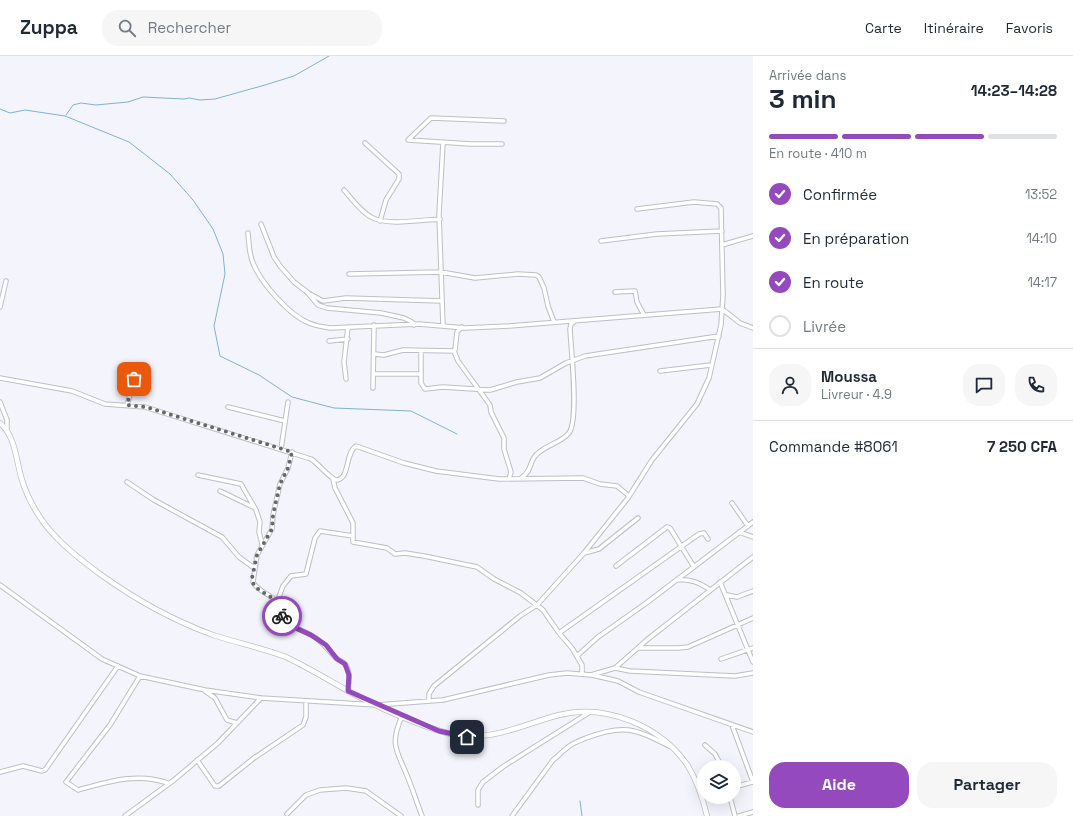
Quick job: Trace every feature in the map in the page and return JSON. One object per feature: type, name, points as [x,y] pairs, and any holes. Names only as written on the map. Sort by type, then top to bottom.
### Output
[{"type":"street","points":[[502,144],[442,143],[409,141],[408,139],[431,118],[504,121]]},
{"type":"street","points":[[365,143],[399,174],[399,179],[386,200],[380,221]]},
{"type":"street","points":[[442,143],[440,219],[443,326]]},
{"type":"street","points":[[344,190],[363,211],[380,221],[440,219]]},
{"type":"street","points":[[429,701],[429,694],[434,686],[520,616],[537,605],[584,553],[630,496],[636,483],[652,460],[697,404],[709,378],[719,336],[722,309],[721,208],[717,204],[694,202],[637,209]]},
{"type":"street","points":[[261,224],[274,257],[280,266],[294,282],[307,292],[323,301],[346,298],[397,298],[442,301]]},
{"type":"street","points":[[601,241],[657,234],[722,231]]},
{"type":"street","points":[[248,233],[253,264],[268,287],[302,320],[314,325],[330,328],[414,324],[466,328],[722,309],[740,323],[753,328]]},
{"type":"street","points":[[722,245],[753,236]]},
{"type":"street","points":[[349,274],[441,272],[475,278],[518,274],[536,275],[544,288],[548,306],[554,322]]},
{"type":"street","points":[[0,307],[6,281]]},
{"type":"street","points":[[615,292],[635,291],[637,302],[644,315]]},
{"type":"street","points":[[307,292],[318,305],[327,308],[381,313],[404,318],[414,324]]},
{"type":"street","points":[[522,478],[530,471],[532,461],[536,454],[564,437],[572,428],[574,412],[570,327],[575,321]]},
{"type":"street","points":[[373,388],[374,325]]},
{"type":"street","points":[[346,379],[344,362],[348,339],[348,327]]},
{"type":"street","points":[[462,327],[457,332],[454,351],[458,361],[490,405],[491,412],[504,438],[504,449],[511,472],[509,479]]},
{"type":"street","points":[[421,351],[421,382],[425,389],[443,387],[490,390],[517,382],[533,380],[572,360],[601,353],[719,336]]},
{"type":"street","points":[[329,341],[348,339]]},
{"type":"street","points":[[374,354],[384,355],[403,350],[454,351]]},
{"type":"street","points":[[660,371],[711,365]]},
{"type":"street","points":[[127,405],[138,367]]},
{"type":"street","points":[[374,374],[422,374]]},
{"type":"street","points":[[0,378],[72,392],[105,404],[146,407],[292,452],[318,463],[333,479],[335,488],[350,515],[353,523],[353,542],[387,548],[394,554],[424,556],[477,567],[494,579],[522,593],[543,610],[577,656],[582,665],[582,674]]},
{"type":"street","points":[[0,402],[7,420],[6,429]]},
{"type":"street","points":[[281,449],[288,402]]},
{"type":"street","points":[[228,407],[285,421]]},
{"type":"street","points":[[0,423],[6,429],[13,444],[22,481],[30,498],[55,537],[125,593],[171,619],[216,636],[287,658],[355,695],[439,731],[467,737],[498,734],[574,712],[590,712],[632,721],[646,728],[671,748],[687,766],[693,777],[707,816]]},
{"type":"street","points":[[333,479],[339,480],[344,475],[350,452],[356,446],[404,463],[436,470],[509,479],[522,478],[570,480],[583,478],[600,484],[617,486],[630,496]]},
{"type":"street","points":[[277,602],[255,586],[252,582],[257,555],[272,529],[273,515],[280,484],[288,468],[292,452]]},
{"type":"street","points":[[198,475],[241,484],[254,507],[260,522],[259,532],[262,544]]},
{"type":"street","points":[[127,482],[154,500],[222,537],[239,557],[254,568]]},
{"type":"street","points":[[220,491],[254,507]]},
{"type":"street","points":[[732,503],[748,526]]},
{"type":"street","points":[[584,553],[599,549],[638,518]]},
{"type":"street","points":[[577,656],[598,637],[753,522]]},
{"type":"street","points":[[616,566],[668,527],[694,567]]},
{"type":"street","points":[[348,691],[349,675],[345,664],[337,659],[329,648],[316,638],[287,624],[276,606],[283,586],[291,576],[306,574],[315,538],[320,531],[353,536]]},
{"type":"street","points":[[739,532],[753,536]]},
{"type":"street","points":[[559,633],[701,533],[704,533],[708,539]]},
{"type":"street","points":[[591,675],[615,668],[637,648],[753,557]]},
{"type":"street","points":[[676,580],[686,579],[696,582],[710,590]]},
{"type":"street","points":[[720,582],[753,662]]},
{"type":"street","points":[[0,585],[91,652],[118,666],[140,676],[205,690],[261,698],[377,705],[454,698],[498,686],[549,675],[582,674],[618,681],[639,692],[753,732]]},
{"type":"street","points":[[727,596],[737,597],[753,591]]},
{"type":"street","points":[[637,648],[688,647],[753,618]]},
{"type":"street","points":[[721,659],[753,648]]},
{"type":"street","points":[[0,772],[24,766],[42,771],[45,770],[118,666]]},
{"type":"street","points":[[615,668],[630,671],[731,676],[753,672]]},
{"type":"street","points":[[140,676],[114,720],[66,782],[78,790],[117,780],[142,776],[168,783]]},
{"type":"street","points":[[205,690],[215,698],[227,720],[238,723]]},
{"type":"street","points":[[125,816],[218,743],[261,698]]},
{"type":"street","points":[[197,760],[215,786],[219,786],[254,758],[303,725],[306,718],[306,701]]},
{"type":"street","points":[[478,805],[478,790],[483,782],[504,766],[590,712]]},
{"type":"street","points":[[402,716],[396,728],[395,743],[399,760],[409,779],[422,816]]},
{"type":"street","points":[[732,725],[753,782],[741,785]]},
{"type":"street","points":[[512,816],[553,760],[561,755],[566,748],[578,741],[605,731],[623,729],[639,732],[671,748]]},
{"type":"street","points":[[705,744],[715,754],[718,760]]},
{"type":"street","points":[[287,814],[304,796],[313,792],[333,788],[351,788],[366,791],[401,816]]},
{"type":"street","points":[[732,804],[735,816]]},
{"type":"street","points":[[739,816],[753,812]]},
{"type":"waterway","points":[[66,115],[73,105],[81,103],[96,105],[128,102],[143,97],[189,98],[200,100],[215,99],[294,76],[329,56]]},
{"type":"waterway","points":[[0,109],[10,113],[25,110],[65,116],[129,142],[170,174],[193,200],[213,229],[223,254],[225,274],[214,326],[220,356],[259,375],[292,397],[334,408],[411,411],[457,434]]},
{"type":"waterway","points":[[580,801],[582,816]]},
{"type":"way so far","points":[[134,379],[127,405],[146,407],[292,452],[287,471],[284,474],[280,484],[278,497],[273,512],[272,529],[257,555],[252,578],[252,582],[258,589],[269,594],[277,602],[276,606],[282,616]]},
{"type":"route","points":[[282,616],[287,624],[292,628],[311,635],[326,645],[337,659],[345,664],[349,675],[348,691],[439,731],[467,737]]}]
